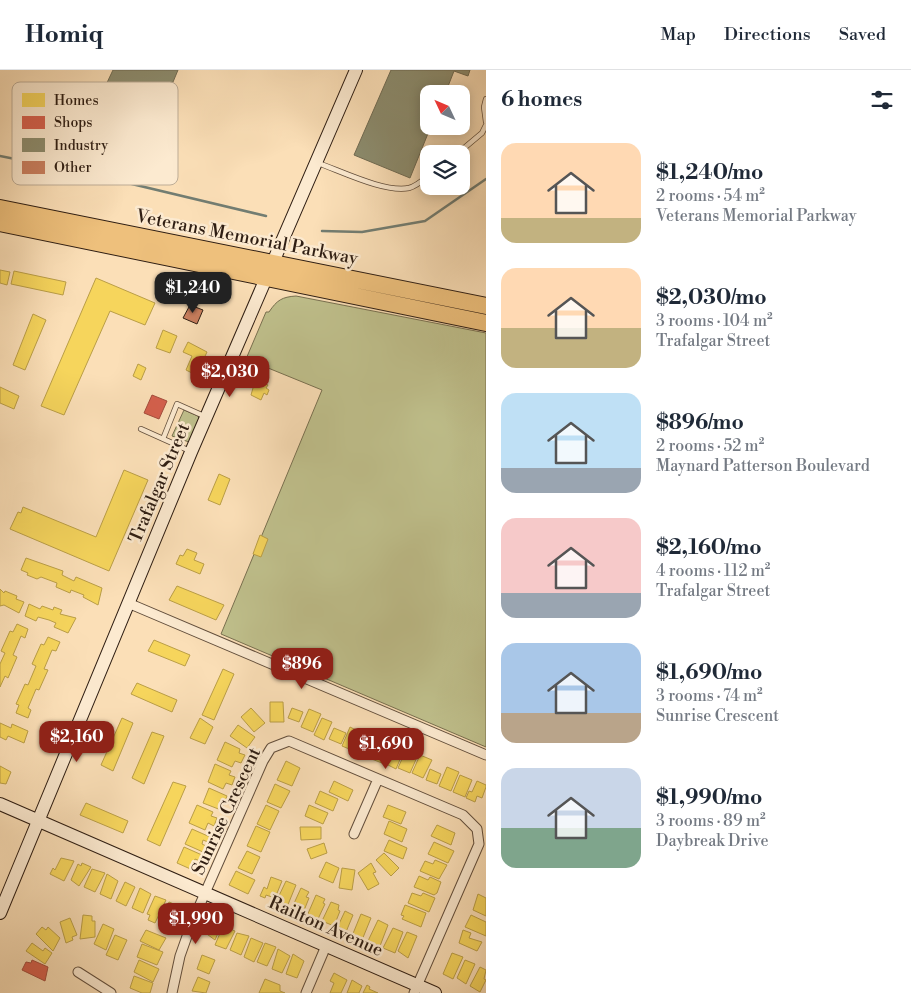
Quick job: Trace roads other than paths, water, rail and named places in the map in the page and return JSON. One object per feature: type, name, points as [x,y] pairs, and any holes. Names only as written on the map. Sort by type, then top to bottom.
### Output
[{"type":"highway","name":"Veterans Memorial Parkway","points":[[0,208],[486,306]]},
{"type":"highway","name":"Veterans Memorial Parkway","points":[[0,223],[486,323]]},
{"type":"main road","name":"Trafalgar Street","points":[[0,913],[191,452],[356,70]]},
{"type":"main road","name":"Railton Avenue","points":[[0,804],[38,822],[207,893],[326,946],[416,989],[435,993]]},
{"type":"street","points":[[128,603],[486,755]]},
{"type":"street","name":"Sunrise Crescent","points":[[172,993],[180,956],[263,761],[272,748],[289,741],[463,815],[477,829],[479,844],[416,989]]},
{"type":"street","points":[[354,834],[378,779]]},
{"type":"street","points":[[306,993],[326,946]]},
{"type":"street","points":[[78,972],[111,993]]},
{"type":"lane","points":[[468,145],[480,136],[486,123],[484,107],[486,99]]},
{"type":"lane","points":[[316,163],[377,184],[400,188],[416,185],[420,182]]},
{"type":"lane","points":[[163,439],[177,404],[206,417]]},
{"type":"lane","points":[[141,429],[191,452]]},
{"type":"waterway","points":[[0,156],[12,158]]},
{"type":"waterway","points":[[322,231],[362,232],[425,221],[486,179]]},
{"type":"waterway","points":[[136,185],[266,216]]}]
